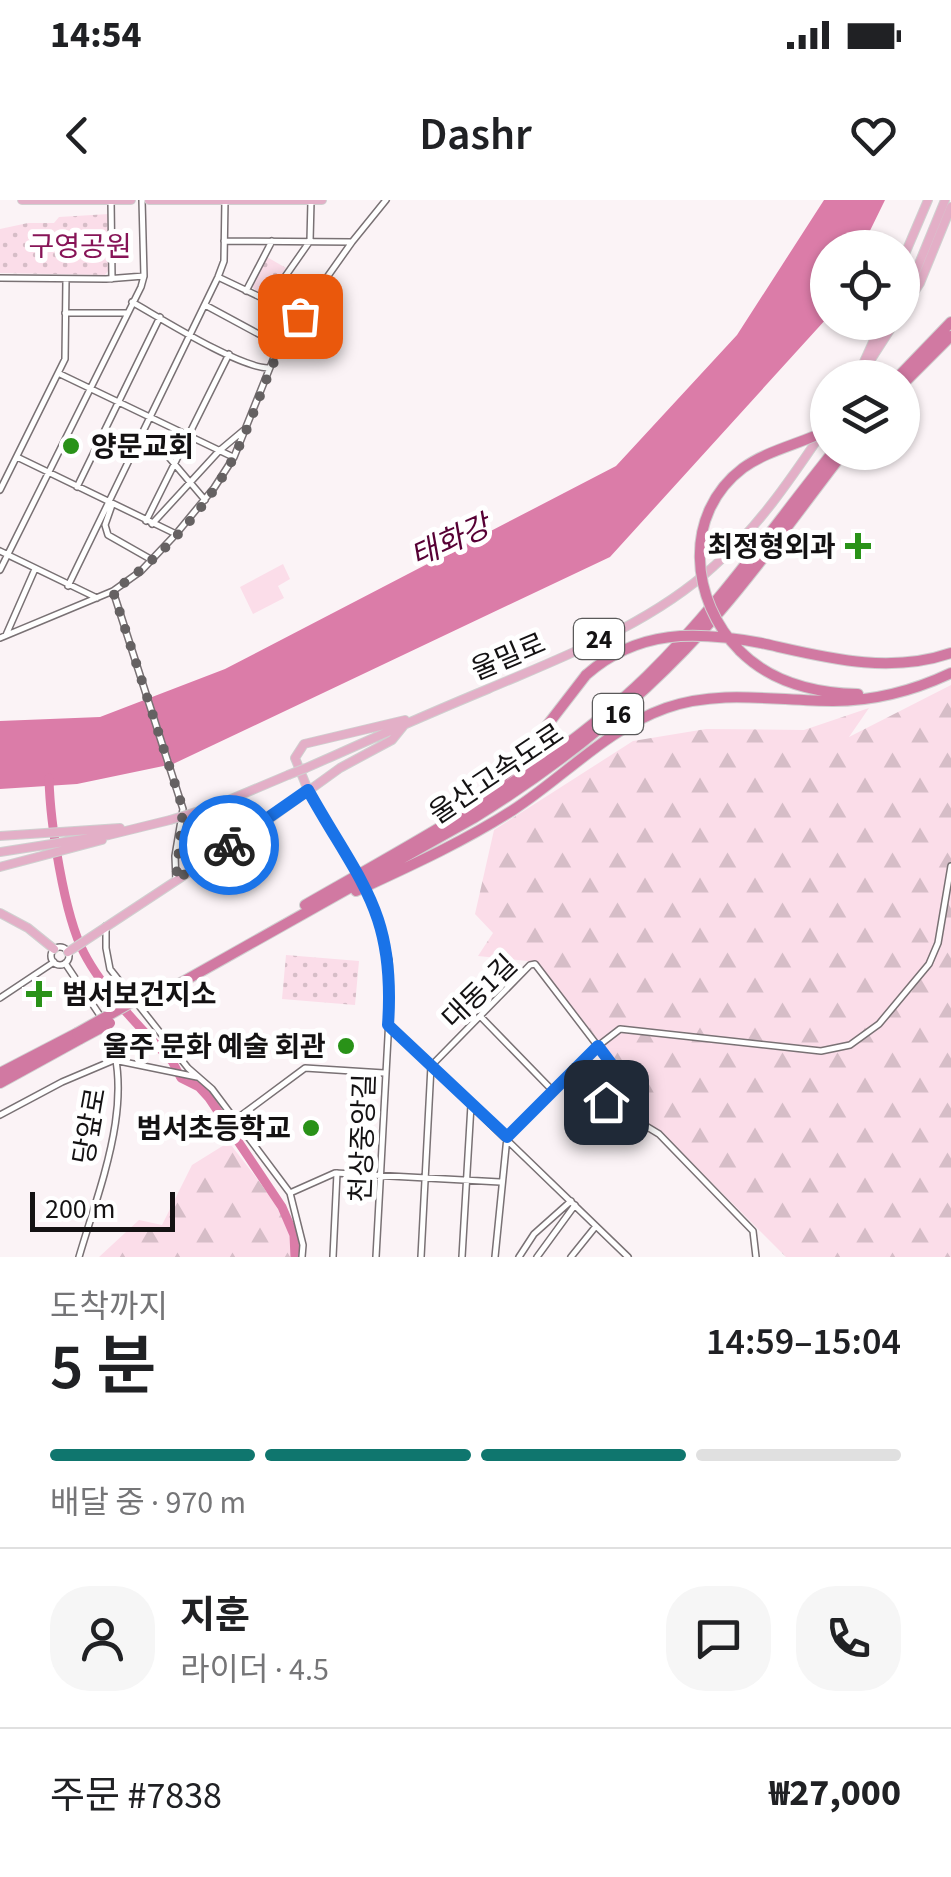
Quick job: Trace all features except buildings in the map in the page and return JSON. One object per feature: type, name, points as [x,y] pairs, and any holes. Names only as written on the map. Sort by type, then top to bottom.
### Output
[{"type":"highway","points":[[911,360],[951,322]]},
{"type":"highway","points":[[920,367],[951,336]]},
{"type":"highway","points":[[810,436],[750,464],[726,484],[708,513],[699,548],[702,585],[715,621],[740,652],[774,676],[808,688],[843,694],[899,688],[951,671]]},
{"type":"highway","name":"울산고속도로","points":[[143,1000],[542,764],[645,678],[700,622],[819,470]]},
{"type":"highway","name":"울산고속도로","points":[[143,1000],[501,801],[618,714],[719,612],[830,470]]},
{"type":"highway","points":[[402,850],[410,840],[507,776],[586,675],[630,646],[666,636],[706,634],[874,664],[910,663],[951,653]]},
{"type":"highway","points":[[327,901],[444,852],[516,808],[614,735],[668,708],[739,696],[816,701],[868,699],[914,688],[951,671]]},
{"type":"highway","name":"16","points":[[0,1083],[143,1000]]},
{"type":"highway","name":"16","points":[[0,1073],[79,1036]]},
{"type":"main road","points":[[22,200],[130,200]]},
{"type":"main road","points":[[146,200],[322,200]]},
{"type":"main road","points":[[915,230],[928,200]]},
{"type":"main road","points":[[920,263],[945,200]]},
{"type":"main road","points":[[920,283],[951,208]]},
{"type":"main road","name":"울밀로","points":[[142,828],[288,776],[565,656],[640,618],[696,582],[737,544],[810,452]]},
{"type":"main road","points":[[308,790],[295,758],[304,744],[424,716]]},
{"type":"main road","points":[[70,950],[340,768],[392,740],[404,724]]},
{"type":"main road","points":[[0,836],[142,828]]},
{"type":"main road","name":"24","points":[[0,852],[42,845],[72,846],[142,828]]},
{"type":"main road","points":[[0,867],[72,846]]},
{"type":"main road","points":[[0,913],[28,928],[54,950]]},
{"type":"street","points":[[111,200],[112,279]]},
{"type":"street","points":[[0,570],[144,276],[146,200]]},
{"type":"street","points":[[268,302],[310,241],[311,200]]},
{"type":"street","points":[[3,637],[113,591],[152,560],[176,534],[234,457],[279,344],[386,200]]},
{"type":"street","points":[[68,586],[218,278],[225,201]]},
{"type":"street","points":[[246,291],[272,240]]},
{"type":"street","points":[[224,241],[352,242]]},
{"type":"street","points":[[0,278],[144,276]]},
{"type":"street","points":[[218,278],[300,316]]},
{"type":"street","points":[[0,490],[66,360],[66,280]]},
{"type":"street","points":[[132,302],[229,354],[258,368],[268,368]]},
{"type":"street","points":[[205,305],[279,344]]},
{"type":"street","points":[[65,313],[126,314]]},
{"type":"street","points":[[78,487],[160,318]]},
{"type":"street","points":[[149,522],[229,354]]},
{"type":"street","points":[[60,374],[234,457]]},
{"type":"street","points":[[149,522],[219,451],[246,430]]},
{"type":"street","points":[[143,435],[149,448],[166,454],[204,500]]},
{"type":"street","points":[[17,457],[176,534]]},
{"type":"street","points":[[111,504],[105,526],[108,535],[152,560]]},
{"type":"street","points":[[0,551],[97,598]]},
{"type":"street","points":[[3,637],[36,569]]},
{"type":"street","points":[[113,591],[180,798],[183,824],[176,880]]},
{"type":"street","name":"천상중앙길","points":[[308,790],[376,906],[389,961],[376,1257]]},
{"type":"street","points":[[495,1257],[507,1137],[598,1046],[620,1029],[807,1050],[850,1045],[896,1006],[929,964],[938,943],[951,866]]},
{"type":"street","points":[[106,926],[110,969],[188,1068],[236,1120],[290,1192],[303,1245],[302,1257]]},
{"type":"street","points":[[0,998],[54,962],[65,962],[70,950],[54,950],[54,962]]},
{"type":"street","name":"당앞로","points":[[65,962],[96,1005],[112,1041],[118,1083],[113,1125],[78,1257]]},
{"type":"street","name":"대동1길","points":[[430,1066],[535,964],[613,1066],[606,1102],[659,1134],[752,1231],[756,1257]]},
{"type":"street","points":[[480,1016],[552,1090]]},
{"type":"street","points":[[388,1025],[628,1257]]},
{"type":"street","points":[[114,1060],[200,1078]]},
{"type":"street","name":"당앞로","points":[[0,1116],[62,1082],[114,1060]]},
{"type":"street","points":[[422,1257],[430,1066]]},
{"type":"street","points":[[236,1120],[305,1068],[384,1073]]},
{"type":"street","points":[[462,1257],[471,1105]]},
{"type":"street","points":[[290,1192],[337,1173],[500,1182]]},
{"type":"street","points":[[333,1257],[337,1173]]},
{"type":"street","points":[[519,1257],[534,1234],[573,1203]]},
{"type":"street","points":[[537,1257],[573,1203]]},
{"type":"street","points":[[571,1257],[596,1226]]},
{"type":"street","points":[[614,1257],[620,1250]]},
{"type":"green space","name":"구영공원","points":[[109,214],[105,275],[0,273],[0,229],[54,223],[59,217]]},
{"type":"green space","points":[[267,257],[286,268],[268,296],[263,297],[252,287]]},
{"type":"green space","points":[[283,564],[290,579],[278,586],[284,598],[253,614],[240,587]]},
{"type":"green space","points":[[951,685],[951,1257],[786,1257],[660,1131],[608,1099],[618,1065],[537,962],[478,956],[493,933],[475,914],[494,830],[633,741],[706,729],[804,730],[869,708],[849,737]]},
{"type":"green space","points":[[286,955],[359,961],[355,1005],[282,999]]},
{"type":"green space","points":[[229,1142],[280,1213],[288,1228],[293,1257],[99,1257],[139,1220],[162,1225],[192,1165]]},
{"type":"shaded area","points":[[824,200],[885,200],[870,230],[810,230],[810,337],[610,557],[173,764],[77,784],[0,789],[0,721],[100,717],[225,669],[616,466],[737,335]]},
{"type":"waterway","points":[[49,778],[59,868],[84,953],[113,996],[172,1061],[181,1078],[199,1087],[209,1098],[282,1207],[294,1235],[295,1257]]},
{"type":"way so far","points":[[229,845],[176,880],[183,809],[113,591],[142,571],[214,488],[234,457],[279,344],[300,316]]},
{"type":"place","name":"양문교회","points":[[71,446]]},
{"type":"place","name":"최정형외과","points":[[858,546]]},
{"type":"place","name":"범서보건지소","points":[[39,994]]},
{"type":"place","name":"울주 문화 예술 회관","points":[[346,1046]]},
{"type":"place","name":"범서초등학교","points":[[311,1128]]},
{"type":"route","points":[[229,845],[308,790],[376,906],[389,961],[388,1025],[507,1137],[598,1046],[613,1066],[606,1102]]},
{"type":"water label","name":"태화강","points":[[450,541]]}]
